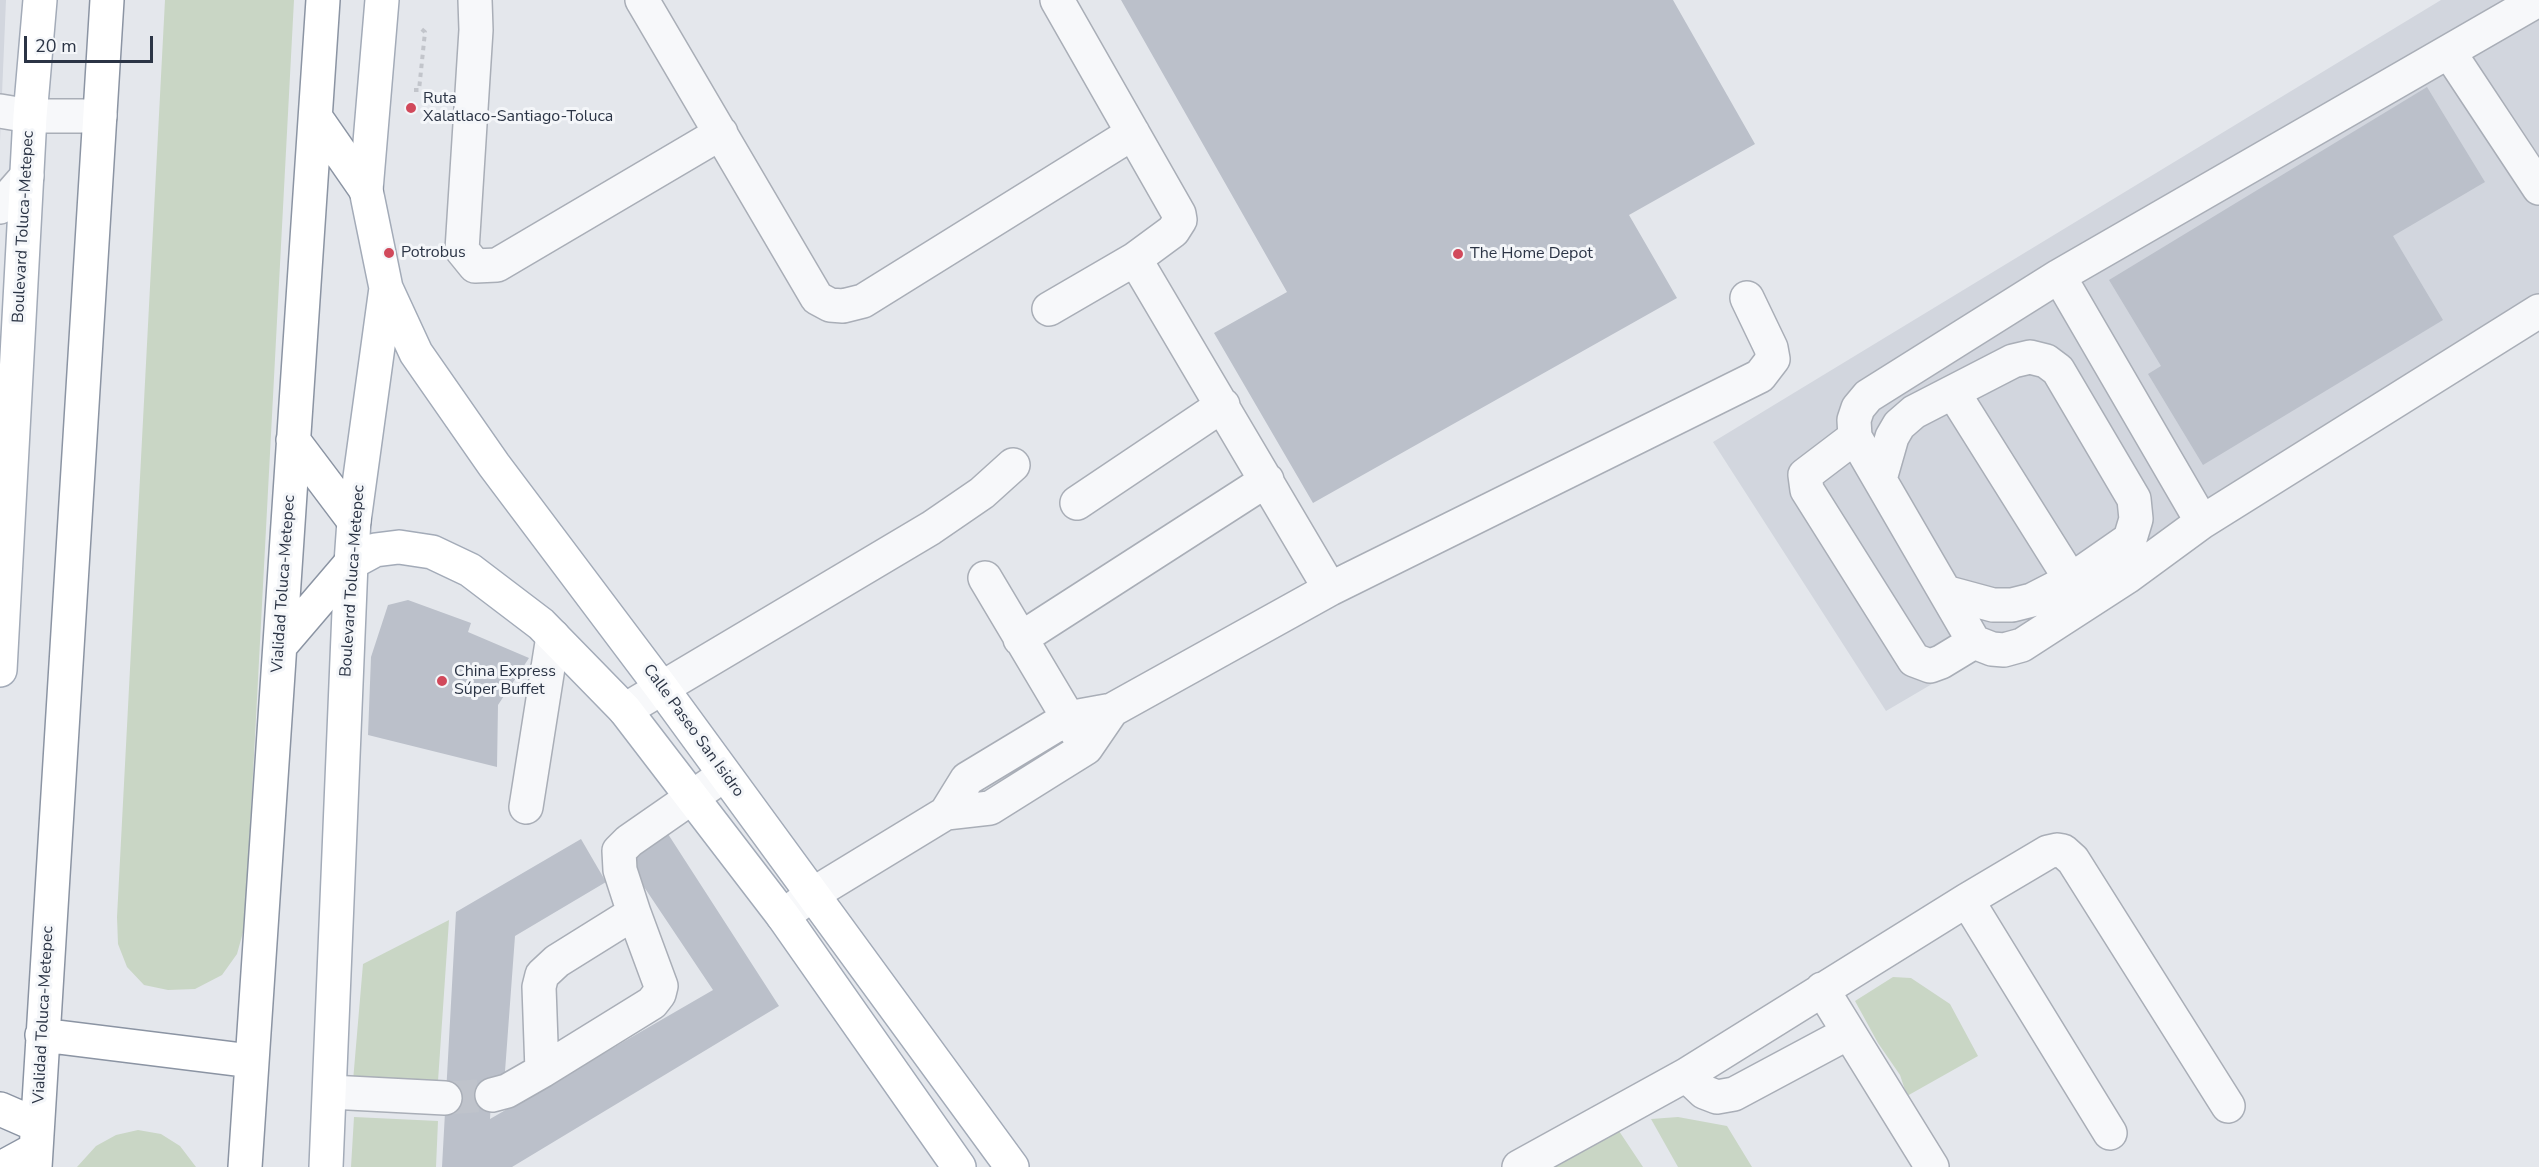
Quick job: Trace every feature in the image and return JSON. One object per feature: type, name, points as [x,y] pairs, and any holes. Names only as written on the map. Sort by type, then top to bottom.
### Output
[{"type":"main road","name":"Boulevard Toluca-Metepec","points":[[0,670],[6,471],[27,176],[15,113],[40,0]]},
{"type":"main road","name":"Vialidad Toluca-Metepec","points":[[36,1147],[106,0]]},
{"type":"main road","name":"Vialidad Toluca-Metepec","points":[[245,1167],[323,0]]},
{"type":"main road","name":"Boulevard Toluca-Metepec","points":[[326,1167],[351,563],[354,521],[386,288],[366,190],[382,0]]},
{"type":"main road","points":[[316,118],[366,190]]},
{"type":"main road","name":"Calle Paseo San Isidro","points":[[386,288],[416,353],[494,465],[662,687],[1012,1167]]},
{"type":"main road","points":[[293,440],[354,521]]},
{"type":"main road","points":[[280,646],[351,563],[375,550],[399,547],[432,552],[470,570],[508,596],[553,636],[626,710],[783,916],[959,1167]]},
{"type":"main road","points":[[42,1035],[251,1061]]},
{"type":"main road","points":[[0,1109],[36,1147],[3,1167]]},
{"type":"lane","points":[[475,0],[475,42],[462,250],[475,266],[497,265],[721,133]]},
{"type":"lane","points":[[642,0],[817,298],[830,305],[843,306],[863,301],[1133,133]]},
{"type":"lane","points":[[1049,309],[1135,259],[1173,231],[1180,220],[1179,214],[1057,0]]},
{"type":"lane","points":[[2538,0],[2059,276],[1868,396],[1858,408],[1854,420],[1855,437],[1974,642],[1992,649],[2004,650],[2022,645],[2127,577],[2202,522],[2539,311]]},
{"type":"lane","points":[[2449,52],[2539,188]]},
{"type":"lane","points":[[15,113],[100,116]]},
{"type":"lane","points":[[0,207],[27,176]]},
{"type":"lane","points":[[1135,259],[1330,589]]},
{"type":"lane","points":[[2059,276],[2202,522]]},
{"type":"lane","points":[[946,813],[967,779],[1068,718],[1112,710],[1330,589],[1760,376],[1773,359],[1771,348],[1747,298]]},
{"type":"lane","points":[[1880,479],[1892,437],[1899,424],[1914,412],[2013,361],[2030,357],[2046,361],[2058,370],[2134,499],[2136,519],[2130,539],[2071,580],[2032,600],[2012,605],[1993,605],[1945,592]]},
{"type":"lane","points":[[1953,392],[2071,580]]},
{"type":"lane","points":[[1077,503],[1223,405]]},
{"type":"lane","points":[[1855,437],[1810,469],[1805,475],[1807,490],[1914,660],[1930,666],[1974,642]]},
{"type":"lane","points":[[626,710],[931,528],[982,493],[1013,465]]},
{"type":"lane","points":[[1020,639],[1267,480]]},
{"type":"lane","points":[[986,578],[1086,748]]},
{"type":"lane","points":[[526,807],[553,636]]},
{"type":"lane","points":[[783,916],[813,894],[946,813],[990,808],[1086,748],[1112,710]]},
{"type":"lane","points":[[492,1095],[507,1091],[542,1071],[652,1002],[658,994],[661,986],[633,913],[620,870],[619,851],[629,841],[724,775]]},
{"type":"lane","points":[[1519,1167],[1686,1075],[1822,989],[2048,852],[2062,851],[2073,860],[2228,1106]]},
{"type":"lane","points":[[1967,900],[2110,1133]]},
{"type":"lane","points":[[542,1071],[539,987],[542,975],[557,961],[633,913]]},
{"type":"lane","points":[[1822,989],[1932,1167]]},
{"type":"lane","points":[[1686,1075],[1704,1092],[1717,1097],[1734,1094],[1848,1033]]},
{"type":"lane","points":[[330,1092],[446,1098]]},
{"type":"path","points":[[419,90],[425,32]]},
{"type":"shaded area","points":[[0,0],[6,0],[0,141]]},
{"type":"shaded area","points":[[2441,0],[2534,0],[2539,7],[2539,328],[1886,711],[1713,442]]},
{"type":"green space","points":[[165,0],[294,0],[245,925],[237,954],[222,975],[195,989],[168,990],[144,985],[127,967],[118,944],[117,917]]},
{"type":"green space","points":[[449,920],[438,1081],[353,1081],[363,964]]},
{"type":"green space","points":[[1893,977],[1911,978],[1950,1004],[1978,1056],[1907,1096],[1900,1075],[1878,1043],[1855,1001]]},
{"type":"green space","points":[[354,1117],[438,1121],[436,1167],[351,1167]]},
{"type":"green space","points":[[1678,1117],[1727,1126],[1752,1167],[1678,1167],[1651,1119]]},
{"type":"green space","points":[[1613,1122],[1643,1167],[1533,1167]]},
{"type":"green space","points":[[138,1130],[161,1134],[180,1146],[196,1167],[77,1167],[96,1146],[116,1135]]},
{"type":"building","name":"The Home Depot","points":[[1121,0],[1673,0],[1755,144],[1629,215],[1677,298],[1313,503],[1214,333],[1287,292]]},
{"type":"building","points":[[2427,87],[2485,182],[2393,236],[2443,320],[2203,465],[2148,374],[2161,366],[2109,280]]},
{"type":"building","name":"China Express Súper Buffet","points":[[408,600],[471,623],[468,632],[529,658],[498,705],[497,767],[368,735],[371,657],[388,605]]},
{"type":"building","points":[[668,834],[779,1006],[512,1167],[442,1167],[456,912],[581,839],[606,882],[515,936],[504,1085],[492,1084],[490,1119],[713,990],[626,860]]},
{"type":"tunnel","points":[[445,1098],[492,1095]]},
{"type":"place","name":"Ruta Xalatlaco-Santiago-Toluca","points":[[411,108]]},
{"type":"place","name":"Potrobus","points":[[389,253]]},
{"type":"place","name":"The Home Depot","points":[[1458,254]]},
{"type":"place","name":"China Express Súper Buffet","points":[[442,681]]}]
